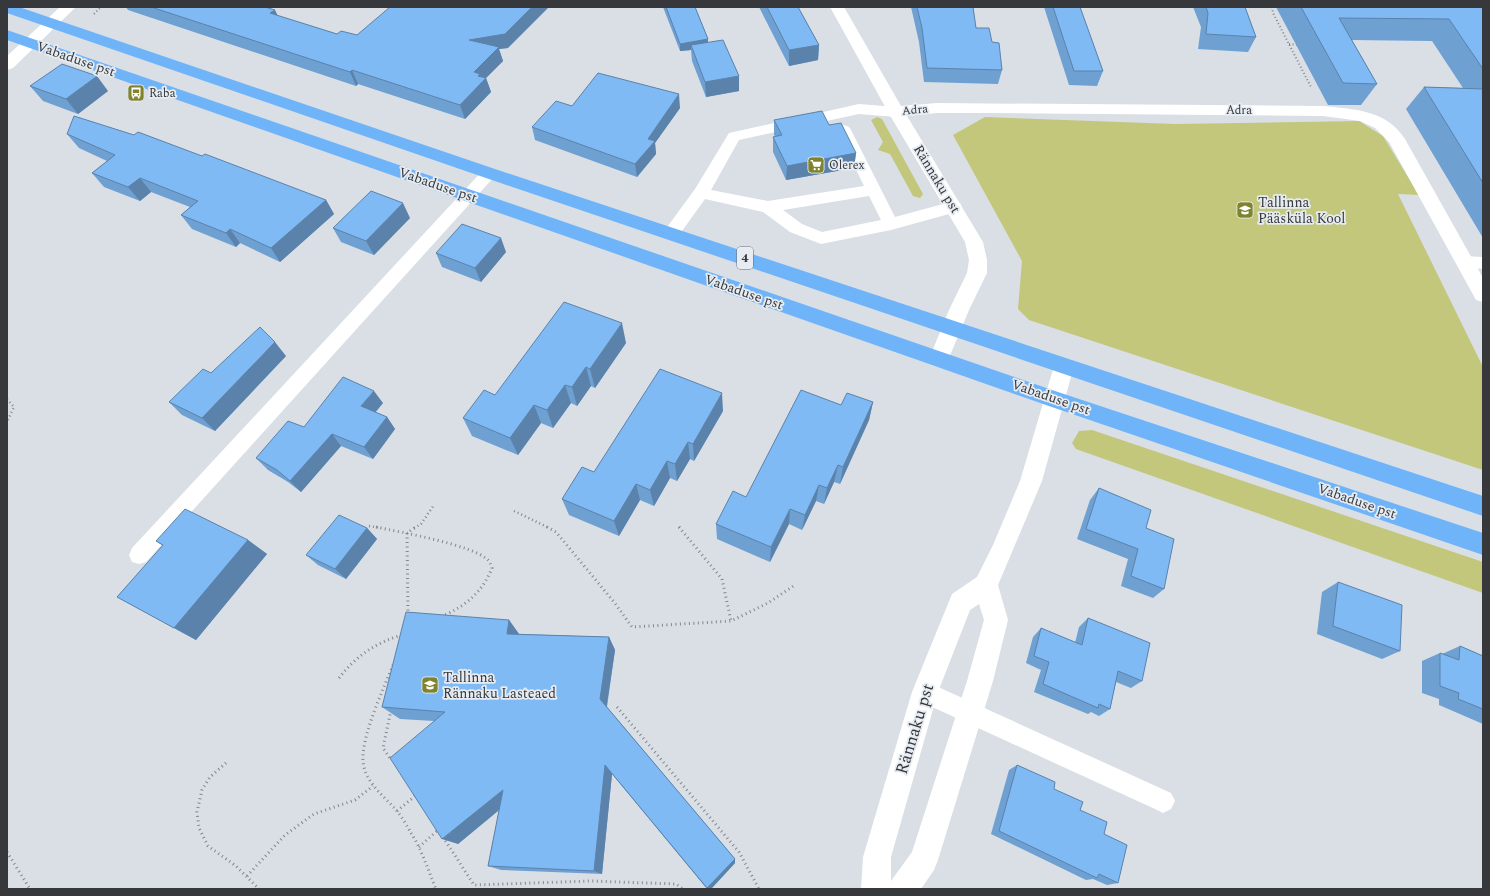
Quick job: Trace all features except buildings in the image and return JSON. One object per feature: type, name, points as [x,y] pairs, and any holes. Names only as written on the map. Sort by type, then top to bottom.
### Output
[{"type":"highway","name":"Vabaduse pst","points":[[7,8],[489,173],[1483,506]]},
{"type":"highway","name":"Vabaduse pst","points":[[7,35],[1054,399],[1483,544]]},
{"type":"street","points":[[7,65],[69,7]]},
{"type":"street","name":"Rännaku pst","points":[[837,7],[896,112],[974,242],[978,260],[977,273],[951,328],[939,359]]},
{"type":"street","name":"Adra","points":[[896,112],[937,108],[976,108],[1323,111],[1363,116],[1381,124],[1396,139],[1483,296]]},
{"type":"street","points":[[902,889],[905,888],[924,860],[969,712],[980,681],[996,620],[986,585],[1031,481],[1064,366]]},
{"type":"street","name":"Rännaku pst","points":[[876,889],[877,857],[925,692],[961,602],[986,585]]},
{"type":"lane","points":[[671,234],[701,193],[734,136],[859,109],[896,112]]},
{"type":"lane","points":[[836,114],[890,224]]},
{"type":"lane","points":[[139,555],[489,173]]},
{"type":"lane","points":[[701,193],[768,207],[874,190]]},
{"type":"lane","points":[[768,207],[796,228],[821,238],[890,224],[954,207]]},
{"type":"lane","points":[[1464,262],[1483,263]]},
{"type":"lane","points":[[925,692],[1163,801]]},
{"type":"path","points":[[1272,7],[1273,13],[1323,111]]},
{"type":"path","points":[[1289,44],[1305,45]]},
{"type":"path","points":[[7,399],[14,407],[7,422]]},
{"type":"path","points":[[407,533],[421,524],[434,505]]},
{"type":"path","points":[[514,511],[556,532],[614,602],[632,627],[732,621],[768,603],[795,585]]},
{"type":"path","points":[[369,526],[407,533],[478,554],[488,559],[492,568],[488,580],[476,596],[457,610],[444,616]]},
{"type":"path","points":[[679,527],[722,579],[732,621]]},
{"type":"path","points":[[407,533],[408,621]]},
{"type":"path","points":[[339,678],[347,668],[368,649],[384,640],[406,634],[405,639]]},
{"type":"path","points":[[394,664],[372,722],[363,755],[365,769],[373,786],[397,811],[419,847],[436,889]]},
{"type":"path","points":[[392,703],[383,748],[395,766]]},
{"type":"path","points":[[617,707],[739,852],[759,889]]},
{"type":"path","points":[[226,763],[206,782],[198,803],[198,823],[205,842],[220,857],[232,863],[247,876],[258,889]]},
{"type":"path","points":[[247,876],[285,835],[314,814],[355,800],[373,786]]},
{"type":"path","points":[[411,790],[419,802]]},
{"type":"path","points":[[397,811],[415,796]]},
{"type":"path","points":[[434,825],[474,885],[591,881],[676,884],[683,889]]},
{"type":"path","points":[[419,847],[438,830]]},
{"type":"path","points":[[7,852],[30,889]]},
{"type":"green space","points":[[877,117],[882,119],[923,194],[920,198],[913,196],[890,154],[878,150],[883,142],[871,120]]},
{"type":"green space","name":"Tallinna Pääsküla Kool","points":[[985,117],[1175,124],[1359,121],[1383,136],[1419,195],[1398,194],[1483,367],[1483,470],[1029,320],[1018,309],[1022,261],[953,135]]},
{"type":"green space","points":[[1092,430],[1483,562],[1483,593],[1076,449],[1072,443],[1079,431]]},
{"type":"place","name":"Raba","points":[[136,93]]},
{"type":"place","name":"Olerex","points":[[816,165]]},
{"type":"place","name":"Tallinna Pääsküla Kool","points":[[1245,210]]},
{"type":"place","name":"Tallinna Rännaku Lasteaed","points":[[430,685]]}]
